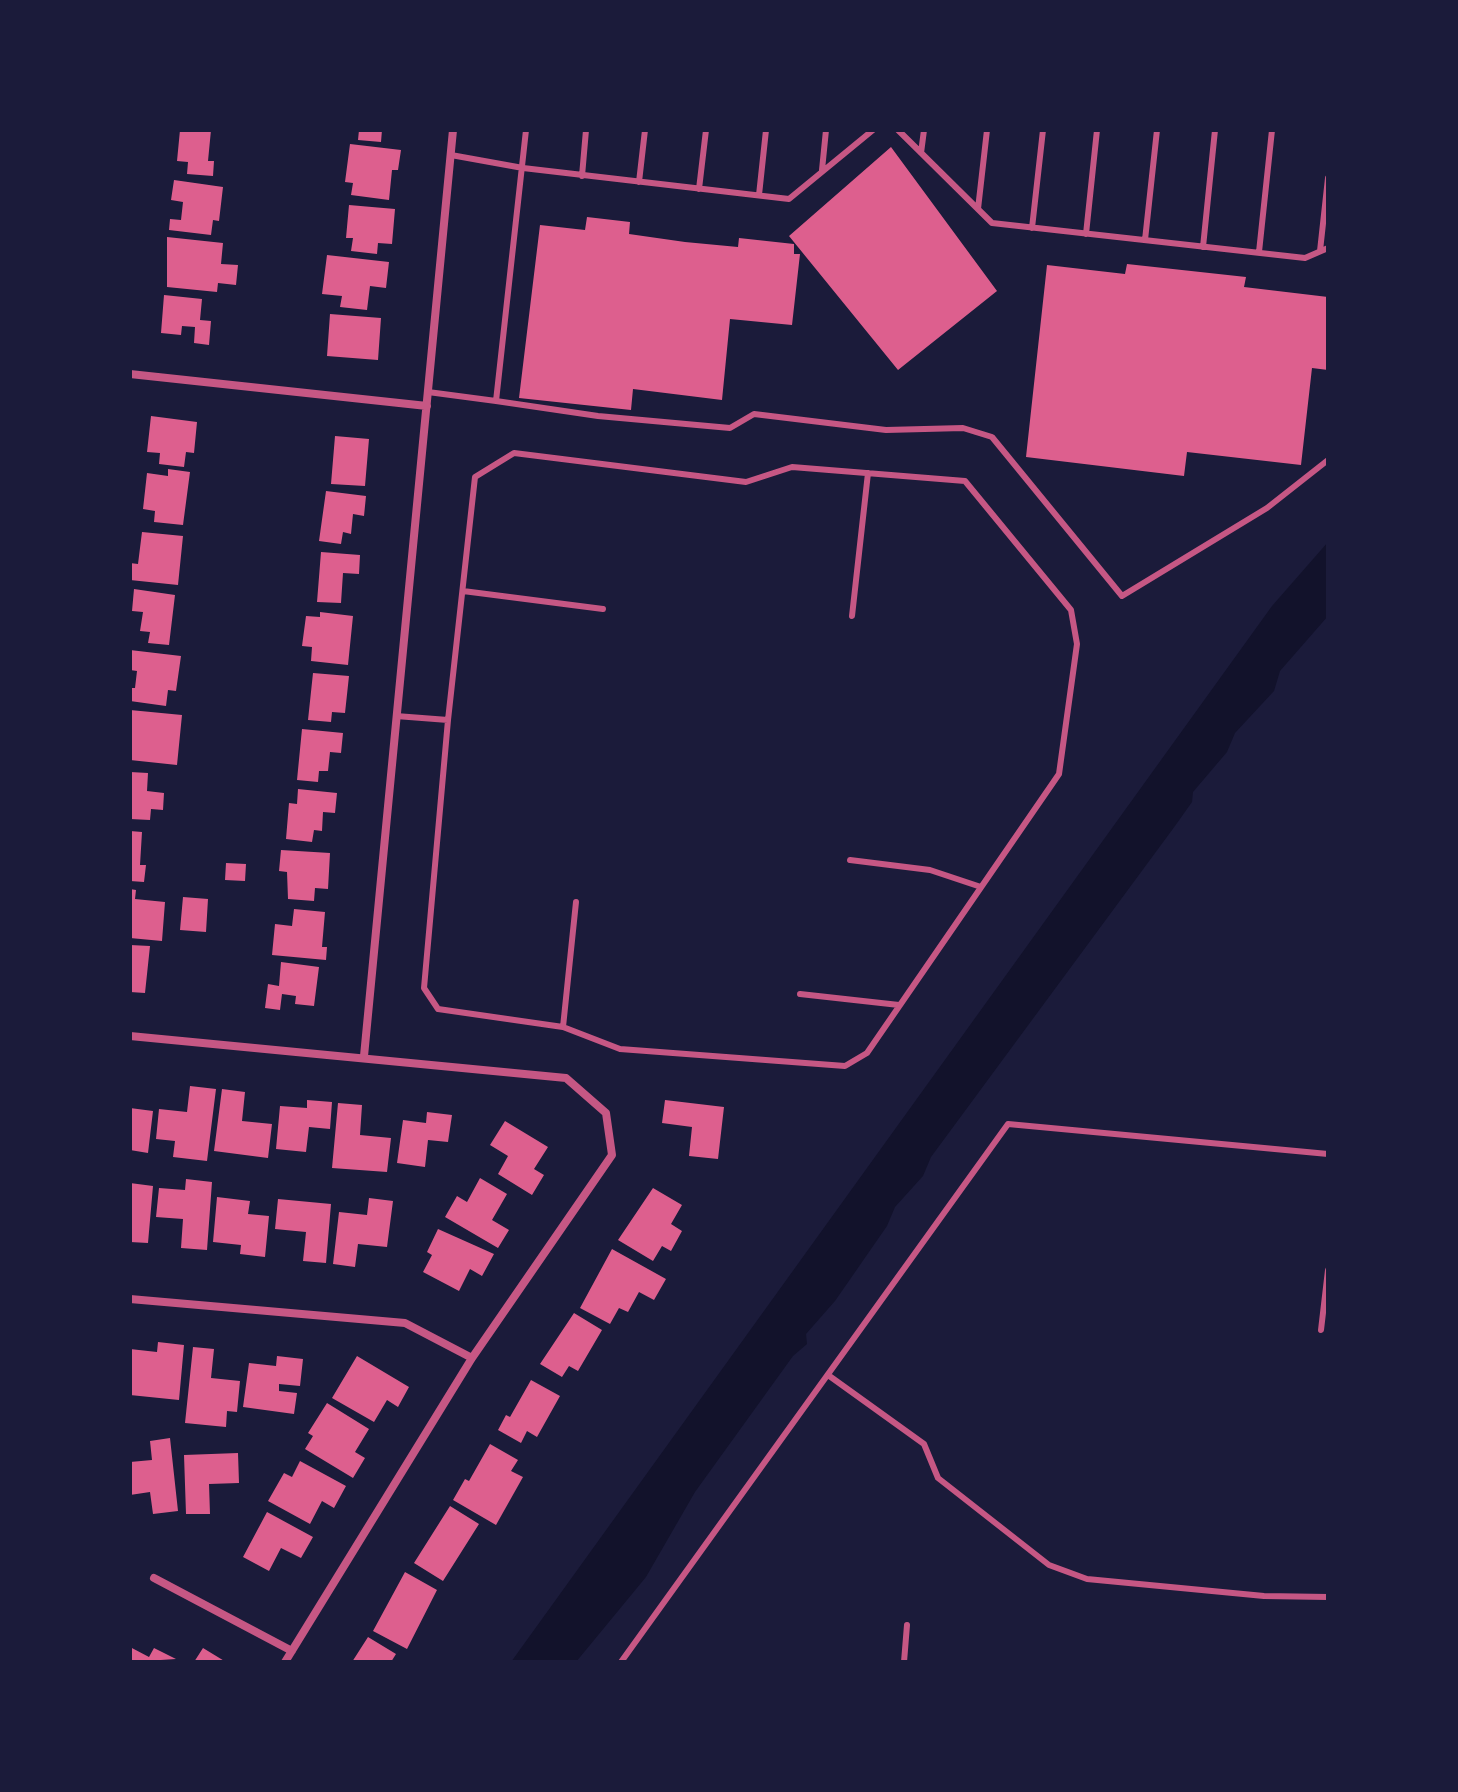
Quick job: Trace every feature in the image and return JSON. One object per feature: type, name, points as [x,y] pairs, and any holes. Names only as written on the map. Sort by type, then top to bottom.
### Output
[{"type":"street","points":[[364,1056],[453,130]]},
{"type":"street","points":[[130,374],[427,406]]},
{"type":"street","points":[[130,1036],[364,1056],[566,1078],[606,1113],[612,1155],[472,1358],[285,1662]]},
{"type":"street","points":[[130,1299],[405,1323],[472,1358]]},
{"type":"street","points":[[154,1578],[292,1651]]},
{"type":"lane","points":[[496,401],[526,130]]},
{"type":"lane","points":[[582,176],[586,130]]},
{"type":"lane","points":[[639,182],[645,130]]},
{"type":"lane","points":[[699,189],[706,130]]},
{"type":"lane","points":[[759,195],[766,130]]},
{"type":"lane","points":[[822,172],[826,130]]},
{"type":"lane","points":[[451,155],[582,176],[789,199],[873,130]]},
{"type":"lane","points":[[898,130],[992,223],[1305,258],[1328,248]]},
{"type":"lane","points":[[921,153],[924,130]]},
{"type":"lane","points":[[978,209],[987,130]]},
{"type":"lane","points":[[1032,228],[1043,130]]},
{"type":"lane","points":[[1086,234],[1097,130]]},
{"type":"lane","points":[[1145,240],[1157,130]]},
{"type":"lane","points":[[1203,247],[1215,130]]},
{"type":"lane","points":[[1259,252],[1272,130]]},
{"type":"lane","points":[[1320,251],[1328,178]]},
{"type":"lane","points":[[428,392],[598,416],[730,428],[754,414],[886,430],[963,428],[992,437],[1122,596],[1267,508],[1328,460]]},
{"type":"lane","points":[[514,453],[746,482],[792,467],[868,473],[965,481],[1071,610],[1077,644],[1059,774],[867,1053],[845,1066],[620,1049],[563,1027],[438,1009],[424,988],[448,720],[475,477],[514,453]]},
{"type":"lane","points":[[852,616],[868,473]]},
{"type":"lane","points":[[463,591],[603,609]]},
{"type":"lane","points":[[396,716],[448,720]]},
{"type":"lane","points":[[850,860],[930,870],[981,887]]},
{"type":"lane","points":[[563,1027],[576,902]]},
{"type":"lane","points":[[800,994],[899,1005]]},
{"type":"lane","points":[[621,1662],[1008,1124],[1328,1154]]},
{"type":"lane","points":[[1321,1330],[1328,1270]]},
{"type":"lane","points":[[828,1375],[924,1444],[938,1478],[1049,1565],[1087,1579],[1264,1596],[1309,1593],[1328,1597]]},
{"type":"lane","points":[[904,1662],[907,1625]]},
{"type":"shaded area","points":[[1328,542],[1328,616],[1280,671],[1274,691],[1235,733],[1227,752],[1193,792],[1192,802],[1175,826],[931,1157],[923,1176],[895,1207],[887,1226],[835,1301],[806,1334],[807,1344],[793,1356],[695,1492],[646,1577],[576,1662],[511,1662],[1272,606]]},
{"type":"building","points":[[180,130],[211,130],[208,161],[214,161],[213,176],[187,174],[188,162],[177,161]]},
{"type":"building","points":[[359,130],[382,130],[381,142],[358,140]]},
{"type":"building","points":[[350,144],[401,150],[398,170],[392,170],[389,200],[351,195],[353,183],[345,182]]},
{"type":"building","points":[[891,147],[997,291],[898,370],[789,236]]},
{"type":"building","points":[[174,180],[223,187],[219,221],[213,220],[211,235],[169,230],[170,219],[181,220],[183,202],[171,200]]},
{"type":"building","points":[[349,205],[395,209],[392,244],[378,243],[377,254],[351,251],[353,238],[346,238]]},
{"type":"building","points":[[587,217],[630,222],[629,234],[685,242],[738,247],[739,238],[794,244],[794,254],[800,254],[792,325],[730,319],[722,400],[633,389],[631,410],[519,398],[540,225],[585,230]]},
{"type":"building","points":[[167,237],[223,243],[221,264],[238,265],[236,285],[218,283],[217,292],[167,287]]},
{"type":"building","points":[[327,255],[389,262],[386,288],[370,286],[367,310],[340,307],[342,296],[322,294]]},
{"type":"building","points":[[1127,264],[1246,277],[1244,287],[1328,297],[1328,370],[1312,368],[1301,465],[1187,452],[1184,476],[1026,457],[1047,265],[1125,274]]},
{"type":"building","points":[[164,295],[202,299],[200,320],[211,321],[209,345],[194,343],[195,327],[182,326],[181,335],[161,333]]},
{"type":"building","points":[[330,314],[381,318],[378,360],[327,356]]},
{"type":"building","points":[[151,416],[197,422],[194,453],[186,452],[184,467],[159,464],[160,453],[147,452]]},
{"type":"building","points":[[335,436],[369,439],[365,486],[331,484]]},
{"type":"building","points":[[168,469],[190,472],[183,525],[154,522],[155,511],[143,509],[147,473],[168,476]]},
{"type":"building","points":[[326,491],[366,496],[364,516],[353,514],[351,534],[343,532],[341,544],[319,541]]},
{"type":"building","points":[[142,532],[183,536],[178,585],[130,580],[130,563],[138,564]]},
{"type":"building","points":[[321,552],[360,555],[359,574],[343,573],[341,603],[317,602]]},
{"type":"building","points":[[134,589],[175,595],[169,645],[148,643],[150,632],[140,631],[143,612],[132,611]]},
{"type":"building","points":[[320,612],[353,616],[348,665],[311,661],[312,647],[302,646],[306,616],[320,617]]},
{"type":"building","points":[[130,650],[181,656],[176,691],[168,690],[166,706],[130,701],[130,688],[135,688],[137,671],[130,670]]},
{"type":"building","points":[[313,673],[349,676],[345,713],[332,712],[331,722],[308,720]]},
{"type":"building","points":[[130,710],[182,715],[177,765],[130,760]]},
{"type":"building","points":[[302,729],[343,733],[341,753],[330,752],[328,771],[319,771],[318,782],[297,780]]},
{"type":"building","points":[[130,772],[148,773],[147,791],[164,793],[163,810],[151,809],[150,820],[130,819]]},
{"type":"building","points":[[298,789],[337,793],[335,813],[323,812],[322,831],[314,830],[312,842],[286,839],[289,803],[297,804]]},
{"type":"building","points":[[130,831],[142,832],[140,865],[146,865],[144,882],[130,881]]},
{"type":"building","points":[[281,850],[330,853],[328,889],[315,888],[314,901],[288,899],[287,872],[279,871]]},
{"type":"building","points":[[226,863],[246,864],[245,881],[225,880]]},
{"type":"building","points":[[130,889],[136,890],[135,899],[165,902],[162,941],[130,938]]},
{"type":"building","points":[[183,897],[208,899],[206,932],[180,930]]},
{"type":"building","points":[[294,909],[325,912],[322,947],[327,947],[326,960],[272,955],[275,924],[292,926]]},
{"type":"building","points":[[130,945],[150,946],[145,993],[130,992]]},
{"type":"building","points":[[281,962],[319,967],[314,1006],[295,1004],[296,996],[282,994],[280,1010],[265,1008],[268,984],[279,986]]},
{"type":"building","points":[[190,1086],[216,1089],[207,1161],[173,1157],[175,1141],[156,1139],[159,1109],[187,1112]]},
{"type":"building","points":[[222,1089],[245,1092],[242,1121],[272,1124],[268,1158],[214,1151]]},
{"type":"building","points":[[307,1100],[332,1102],[330,1129],[309,1127],[306,1152],[276,1149],[280,1106],[307,1108]]},
{"type":"building","points":[[665,1100],[724,1107],[718,1159],[689,1156],[692,1127],[662,1123]]},
{"type":"building","points":[[338,1103],[362,1105],[360,1135],[391,1138],[387,1172],[332,1168]]},
{"type":"building","points":[[130,1108],[153,1111],[148,1153],[130,1150]]},
{"type":"building","points":[[427,1112],[452,1115],[448,1142],[428,1140],[425,1167],[397,1163],[403,1120],[426,1123]]},
{"type":"building","points":[[505,1121],[548,1147],[534,1169],[544,1175],[532,1195],[498,1174],[508,1156],[490,1145]]},
{"type":"building","points":[[480,1178],[507,1194],[492,1220],[509,1230],[498,1248],[445,1217],[457,1196],[467,1202]]},
{"type":"building","points":[[186,1179],[212,1182],[207,1250],[181,1248],[183,1219],[156,1217],[159,1188],[185,1190]]},
{"type":"building","points":[[130,1183],[153,1186],[148,1243],[130,1242]]},
{"type":"building","points":[[653,1188],[682,1205],[671,1224],[682,1231],[671,1251],[662,1246],[653,1261],[618,1240]]},
{"type":"building","points":[[217,1197],[250,1201],[248,1214],[269,1216],[265,1257],[240,1254],[241,1245],[213,1242]]},
{"type":"building","points":[[369,1198],[393,1201],[387,1247],[358,1244],[355,1267],[333,1264],[339,1212],[367,1215]]},
{"type":"building","points":[[278,1199],[331,1204],[326,1263],[303,1261],[306,1232],[275,1229]]},
{"type":"building","points":[[438,1229],[494,1254],[482,1276],[470,1269],[459,1291],[423,1272],[432,1255],[427,1252]]},
{"type":"building","points":[[612,1249],[666,1279],[654,1300],[639,1292],[628,1312],[619,1308],[610,1324],[580,1308]]},
{"type":"building","points":[[574,1313],[602,1330],[578,1371],[569,1366],[562,1377],[540,1364]]},
{"type":"building","points":[[158,1342],[184,1345],[179,1400],[130,1395],[130,1349],[157,1352]]},
{"type":"building","points":[[193,1347],[214,1349],[211,1378],[240,1381],[237,1412],[227,1411],[226,1427],[185,1423]]},
{"type":"building","points":[[277,1356],[303,1359],[300,1386],[279,1384],[279,1391],[297,1393],[294,1414],[243,1407],[249,1363],[276,1366]]},
{"type":"building","points":[[357,1356],[409,1387],[398,1407],[387,1400],[374,1422],[332,1398]]},
{"type":"building","points":[[531,1380],[560,1396],[537,1437],[527,1431],[521,1443],[498,1430],[506,1415],[510,1417]]},
{"type":"building","points":[[327,1403],[369,1429],[355,1452],[365,1458],[353,1478],[305,1449],[313,1436],[308,1433]]},
{"type":"building","points":[[170,1438],[178,1511],[153,1514],[150,1492],[130,1495],[130,1462],[152,1460],[150,1441]]},
{"type":"building","points":[[490,1444],[518,1460],[511,1471],[523,1477],[496,1525],[453,1500],[465,1479],[469,1481]]},
{"type":"building","points":[[238,1453],[239,1483],[209,1484],[210,1514],[186,1514],[184,1455]]},
{"type":"building","points":[[300,1461],[346,1486],[334,1508],[322,1501],[310,1524],[268,1501],[284,1473],[292,1477]]},
{"type":"building","points":[[450,1506],[479,1524],[443,1581],[414,1563]]},
{"type":"building","points":[[267,1512],[313,1537],[301,1558],[281,1548],[269,1571],[243,1557]]},
{"type":"building","points":[[405,1572],[437,1590],[407,1649],[373,1631]]},
{"type":"building","points":[[368,1637],[396,1654],[391,1662],[352,1662]]},
{"type":"building","points":[[130,1647],[149,1657],[154,1648],[176,1659],[130,1662]]},
{"type":"building","points":[[203,1648],[226,1662],[194,1662]]}]
